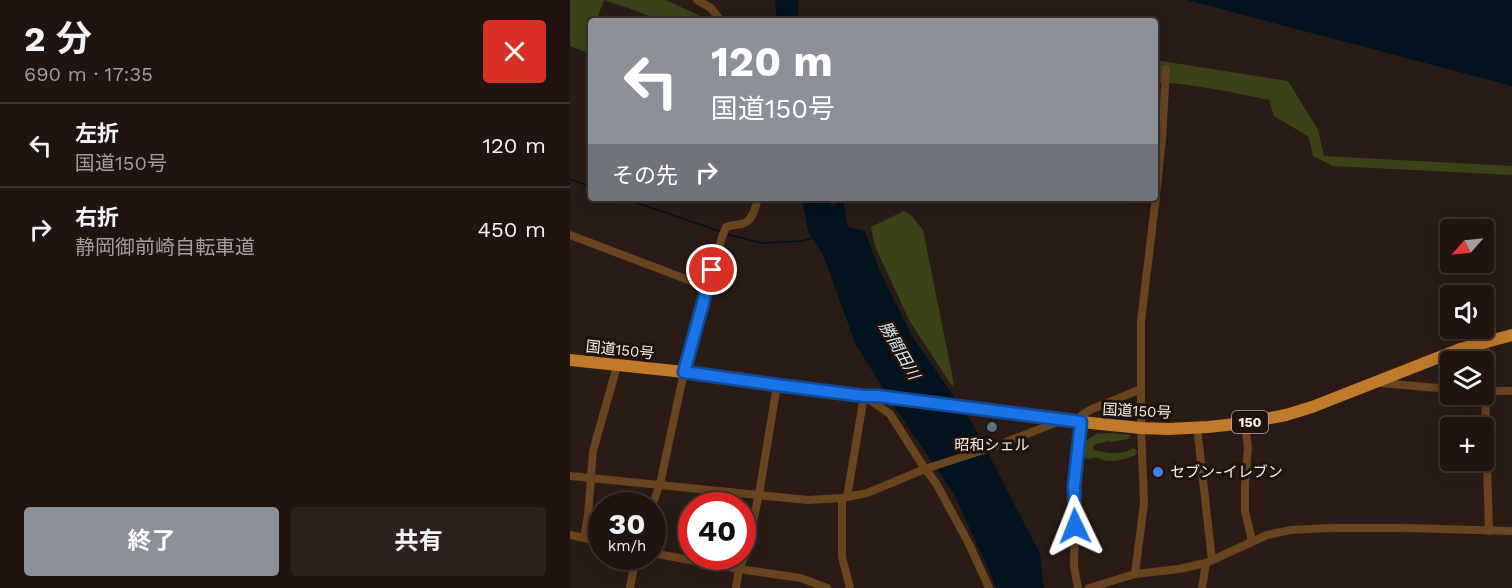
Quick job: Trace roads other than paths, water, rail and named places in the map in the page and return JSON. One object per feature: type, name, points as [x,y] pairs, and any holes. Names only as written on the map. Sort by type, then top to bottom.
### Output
[{"type":"highway","name":"国道150号","points":[[570,360],[684,372],[1061,420],[1141,428],[1197,428],[1245,423],[1286,415],[1460,349],[1512,335]]},
{"type":"street","points":[[697,0],[711,8],[719,18]]},
{"type":"street","points":[[1158,178],[1166,69]]},
{"type":"street","points":[[657,492],[684,372],[723,233],[730,225],[742,224],[749,220],[757,201]]},
{"type":"street","points":[[1135,574],[1144,503],[1141,321],[1155,201]]},
{"type":"street","points":[[570,235],[708,286]]},
{"type":"street","points":[[1485,342],[1485,351]]},
{"type":"street","points":[[584,538],[593,451],[617,366]]},
{"type":"street","points":[[1375,382],[1440,387]]},
{"type":"street","points":[[756,508],[777,385]]},
{"type":"street","points":[[1078,588],[1074,567],[1074,486],[1082,415],[1142,389]]},
{"type":"street","points":[[1494,391],[1512,391]]},
{"type":"street","points":[[849,588],[842,557],[844,498],[864,396],[890,414],[928,468],[969,544],[989,588]]},
{"type":"street","points":[[1484,405],[1489,531]]},
{"type":"street","points":[[570,476],[808,500],[844,498],[867,493],[928,468],[996,446],[1061,420]]},
{"type":"street","points":[[1245,423],[1248,448],[1245,511],[1252,541]]},
{"type":"street","points":[[1197,428],[1209,561],[1202,588]]},
{"type":"street","points":[[1089,588],[1135,574],[1179,569],[1209,561],[1267,535],[1291,530],[1405,528],[1512,531]]},
{"type":"street","points":[[570,535],[588,539]]},
{"type":"street","points":[[630,588],[633,570]]},
{"type":"street","points":[[736,588],[740,570]]},
{"type":"street","points":[[747,570],[801,578],[827,588]]},
{"type":"water","points":[[782,0],[798,0],[798,18],[781,18]]},
{"type":"water","points":[[1187,0],[1512,0],[1512,86]]},
{"type":"water","points":[[803,201],[830,201],[832,207],[843,201],[848,227],[865,231],[879,269],[912,336],[974,426],[1040,554],[1044,588],[996,588],[954,494],[856,345],[823,255],[808,231]]},
{"type":"waterway","name":"勝間田川","points":[[780,0],[782,18]]},
{"type":"waterway","points":[[570,179],[588,186]]},
{"type":"waterway","points":[[632,201],[722,232]]},
{"type":"waterway","points":[[726,234],[762,243],[801,241],[813,238]]},
{"type":"place","name":"昭和シェル","points":[[992,427]]},
{"type":"place","name":"セブン-イレブン","points":[[1158,472]]}]
